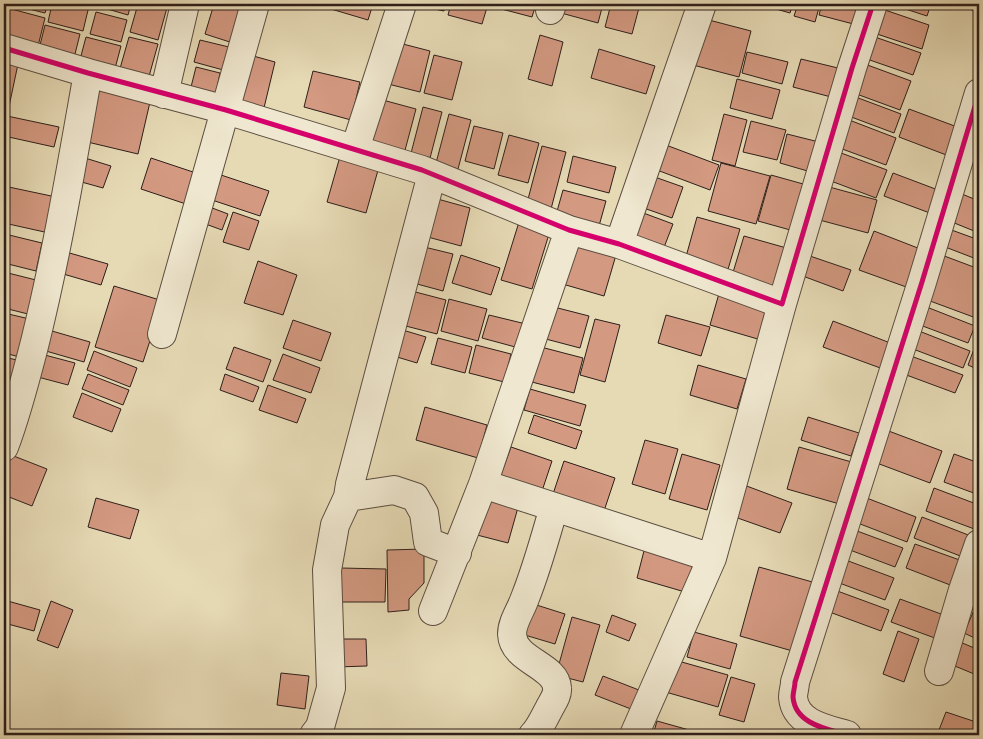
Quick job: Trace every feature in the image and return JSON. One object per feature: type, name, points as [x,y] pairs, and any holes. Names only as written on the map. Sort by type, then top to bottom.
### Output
[{"type":"street","points":[[164,94],[186,4]]},
{"type":"street","points":[[162,334],[255,4]]},
{"type":"street","points":[[355,149],[402,4]]},
{"type":"street","points":[[619,244],[702,4]]},
{"type":"street","points":[[634,735],[712,558],[782,304],[852,68],[873,4]]},
{"type":"street","points":[[4,48],[88,74],[226,110],[432,174],[484,197],[569,230],[619,244],[782,304]]},
{"type":"street","points":[[4,447],[22,390],[43,309],[88,74]]},
{"type":"street","points":[[848,735],[812,724],[798,712],[793,698],[795,682],[922,282],[979,93]]},
{"type":"street","points":[[314,735],[320,727],[331,688],[327,570],[335,525],[348,496],[432,174]]},
{"type":"street","points":[[434,611],[483,484],[569,230]]},
{"type":"street","points":[[483,484],[712,558]]},
{"type":"street","points":[[348,496],[394,490],[415,497],[424,513],[428,542],[457,553]]},
{"type":"street","points":[[533,735],[558,689],[555,680],[541,667],[521,654],[513,641],[512,633],[543,545],[554,507]]},
{"type":"street","points":[[939,670],[971,594],[979,544]]},
{"type":"building","points":[[9,4],[48,4],[45,13]]},
{"type":"building","points":[[52,4],[81,4],[89,6],[83,31],[48,22]]},
{"type":"building","points":[[97,4],[131,4],[128,15],[97,6]]},
{"type":"building","points":[[138,4],[168,4],[158,40],[130,32]]},
{"type":"building","points":[[214,4],[227,4],[246,9],[236,44],[205,34]]},
{"type":"building","points":[[333,4],[373,4],[368,20],[331,9]]},
{"type":"building","points":[[410,4],[445,4],[444,11]]},
{"type":"building","points":[[451,4],[488,4],[482,24],[448,15]]},
{"type":"building","points":[[491,4],[536,4],[532,17],[490,6]]},
{"type":"building","points":[[564,4],[603,4],[598,23],[561,13]]},
{"type":"building","points":[[611,4],[640,4],[632,34],[605,27]]},
{"type":"building","points":[[770,4],[793,4],[790,13],[769,7]]},
{"type":"building","points":[[798,4],[820,4],[815,22],[794,16]]},
{"type":"building","points":[[822,4],[867,4],[861,26],[819,15]]},
{"type":"building","points":[[890,4],[931,4],[927,16]]},
{"type":"building","points":[[958,4],[979,4],[979,13]]},
{"type":"building","points":[[4,7],[45,18],[37,50],[4,42]]},
{"type":"building","points":[[882,9],[929,25],[922,49],[874,33]]},
{"type":"building","points":[[96,12],[127,20],[121,42],[90,34]]},
{"type":"building","points":[[705,19],[751,31],[739,77],[693,65]]},
{"type":"building","points":[[45,25],[80,34],[73,62],[38,53]]},
{"type":"building","points":[[540,35],[563,42],[552,86],[528,79]]},
{"type":"building","points":[[872,36],[921,53],[913,75],[864,58]]},
{"type":"building","points":[[86,37],[121,46],[113,76],[78,67]]},
{"type":"building","points":[[129,37],[158,44],[148,80],[119,72]]},
{"type":"building","points":[[200,40],[233,48],[227,71],[194,62]]},
{"type":"building","points":[[399,43],[430,51],[420,92],[388,84]]},
{"type":"building","points":[[599,49],[655,66],[646,94],[591,78]]},
{"type":"building","points":[[747,52],[788,62],[782,84],[742,73]]},
{"type":"building","points":[[246,54],[275,62],[263,112],[233,104]]},
{"type":"building","points":[[434,55],[462,62],[452,100],[424,93]]},
{"type":"building","points":[[801,59],[842,69],[835,98],[793,87]]},
{"type":"building","points":[[4,61],[18,64],[7,116],[59,127],[54,147],[4,136]]},
{"type":"building","points":[[862,63],[911,81],[900,110],[851,92]]},
{"type":"building","points":[[196,67],[220,73],[216,93],[191,87]]},
{"type":"building","points":[[313,71],[360,82],[351,120],[304,107]]},
{"type":"building","points":[[737,79],[780,90],[772,119],[730,108]]},
{"type":"building","points":[[91,88],[150,102],[138,154],[79,140]]},
{"type":"building","points":[[853,96],[901,114],[894,133],[846,115]]},
{"type":"building","points":[[379,99],[416,109],[404,154],[367,144]]},
{"type":"building","points":[[423,107],[442,112],[429,162],[410,157]]},
{"type":"building","points":[[909,109],[960,128],[949,156],[899,137]]},
{"type":"building","points":[[449,114],[471,120],[458,169],[436,163]]},
{"type":"building","points":[[724,114],[747,120],[735,166],[712,160]]},
{"type":"building","points":[[844,118],[896,138],[886,165],[834,146]]},
{"type":"building","points":[[751,121],[786,130],[777,160],[743,152]]},
{"type":"building","points":[[474,126],[503,133],[494,169],[465,161]]},
{"type":"building","points":[[787,134],[819,142],[811,172],[780,163]]},
{"type":"building","points":[[509,135],[539,143],[528,183],[498,175]]},
{"type":"building","points":[[658,142],[719,165],[710,190],[649,167]]},
{"type":"building","points":[[542,146],[566,152],[551,209],[527,203]]},
{"type":"building","points":[[833,150],[887,170],[876,198],[823,178]]},
{"type":"building","points":[[341,153],[380,163],[366,213],[327,202]]},
{"type":"building","points":[[573,156],[616,167],[609,193],[567,182]]},
{"type":"building","points":[[85,158],[111,166],[103,188],[78,181]]},
{"type":"building","points":[[151,158],[202,175],[192,206],[141,189]]},
{"type":"building","points":[[721,163],[770,176],[756,224],[708,211]]},
{"type":"building","points":[[893,173],[946,193],[938,216],[884,196]]},
{"type":"building","points":[[218,174],[269,191],[260,216],[209,199]]},
{"type":"building","points":[[649,175],[683,187],[672,218],[638,206]]},
{"type":"building","points":[[771,175],[814,187],[801,233],[758,221]]},
{"type":"building","points":[[822,185],[877,200],[868,233],[812,218]]},
{"type":"building","points":[[4,186],[56,197],[49,233],[4,223]]},
{"type":"building","points":[[563,190],[606,201],[597,233],[554,222]]},
{"type":"building","points":[[957,192],[979,201],[979,233],[947,220]]},
{"type":"building","points":[[434,198],[470,208],[461,246],[424,236]]},
{"type":"building","points":[[207,206],[228,214],[222,230],[200,222]]},
{"type":"building","points":[[638,211],[673,224],[663,250],[628,238]]},
{"type":"building","points":[[233,212],[259,221],[249,250],[223,242]]},
{"type":"building","points":[[697,217],[740,229],[726,276],[684,264]]},
{"type":"building","points":[[519,222],[550,231],[532,289],[501,280]]},
{"type":"building","points":[[946,228],[979,240],[979,260],[940,245]]},
{"type":"building","points":[[874,231],[923,250],[909,288],[859,270]]},
{"type":"building","points":[[5,234],[42,243],[36,271],[4,263]]},
{"type":"building","points":[[744,236],[790,249],[778,292],[731,279]]},
{"type":"building","points":[[571,242],[616,255],[604,296],[559,283]]},
{"type":"building","points":[[416,245],[453,254],[443,291],[406,281]]},
{"type":"building","points":[[59,250],[108,264],[101,285],[53,271]]},
{"type":"building","points":[[939,254],[979,269],[979,310],[976,318],[922,298]]},
{"type":"building","points":[[461,255],[500,268],[491,295],[452,283]]},
{"type":"building","points":[[807,255],[851,270],[843,291],[800,275]]},
{"type":"building","points":[[258,261],[297,275],[283,315],[244,303]]},
{"type":"building","points":[[4,272],[40,281],[32,315],[4,308]]},
{"type":"building","points":[[114,286],[163,301],[143,362],[95,347]]},
{"type":"building","points":[[404,289],[446,300],[437,334],[394,323]]},
{"type":"building","points":[[720,290],[771,304],[761,340],[710,325]]},
{"type":"building","points":[[449,299],[487,309],[478,341],[441,331]]},
{"type":"building","points":[[919,304],[975,326],[968,343],[912,322]]},
{"type":"building","points":[[550,306],[589,316],[580,348],[542,338]]},
{"type":"building","points":[[4,313],[34,320],[24,358],[4,353]]},
{"type":"building","points":[[489,315],[526,324],[519,348],[482,338]]},
{"type":"building","points":[[666,315],[710,327],[701,356],[658,343]]},
{"type":"building","points":[[595,319],[620,325],[605,382],[580,375]]},
{"type":"building","points":[[293,320],[331,333],[321,361],[283,348]]},
{"type":"building","points":[[833,321],[893,344],[883,369],[823,347]]},
{"type":"building","points":[[396,328],[426,337],[417,363],[387,354]]},
{"type":"building","points":[[45,329],[90,342],[84,362],[39,349]]},
{"type":"building","points":[[919,331],[970,351],[963,368],[913,349]]},
{"type":"building","points":[[438,338],[472,347],[465,373],[431,364]]},
{"type":"building","points":[[476,345],[511,354],[504,382],[469,373]]},
{"type":"building","points":[[537,346],[583,358],[574,393],[528,381]]},
{"type":"building","points":[[234,347],[271,360],[263,382],[226,369]]},
{"type":"building","points":[[974,349],[979,351],[979,370],[968,365]]},
{"type":"building","points":[[94,351],[137,368],[130,387],[87,370]]},
{"type":"building","points":[[41,354],[75,363],[68,385],[34,376]]},
{"type":"building","points":[[283,354],[320,368],[311,393],[273,380]]},
{"type":"building","points":[[908,355],[963,375],[955,393],[901,373]]},
{"type":"building","points":[[4,357],[21,361],[10,404],[4,403]]},
{"type":"building","points":[[698,365],[746,379],[737,409],[690,395]]},
{"type":"building","points":[[88,374],[129,390],[123,405],[82,389]]},
{"type":"building","points":[[225,374],[259,387],[253,402],[220,390]]},
{"type":"building","points":[[268,385],[306,399],[297,423],[259,410]]},
{"type":"building","points":[[530,389],[586,405],[580,426],[524,410]]},
{"type":"building","points":[[82,393],[121,409],[112,432],[73,417]]},
{"type":"building","points":[[425,407],[487,425],[478,458],[416,440]]},
{"type":"building","points":[[534,415],[582,431],[576,449],[528,433]]},
{"type":"building","points":[[808,417],[859,433],[851,456],[801,440]]},
{"type":"building","points":[[878,427],[942,451],[930,483],[866,459]]},
{"type":"building","points":[[645,440],[678,449],[665,494],[632,484]]},
{"type":"building","points":[[511,447],[552,461],[540,497],[498,483]]},
{"type":"building","points":[[799,447],[855,463],[843,505],[787,489]]},
{"type":"building","points":[[6,453],[47,469],[32,506],[4,495],[4,459]]},
{"type":"building","points":[[682,454],[720,465],[707,510],[669,499]]},
{"type":"building","points":[[954,454],[979,463],[979,495],[944,482]]},
{"type":"building","points":[[564,461],[615,478],[603,514],[552,497]]},
{"type":"building","points":[[744,485],[792,503],[780,533],[732,516]]},
{"type":"building","points":[[934,488],[979,505],[979,524],[977,530],[926,511]]},
{"type":"building","points":[[488,495],[519,504],[508,543],[477,535]]},
{"type":"building","points":[[864,497],[916,517],[907,542],[855,522]]},
{"type":"building","points":[[96,498],[139,510],[130,539],[88,527]]},
{"type":"building","points":[[922,517],[976,538],[968,559],[914,538]]},
{"type":"building","points":[[849,528],[903,548],[895,567],[842,547]]},
{"type":"building","points":[[915,544],[968,563],[958,588],[906,568]]},
{"type":"building","points":[[645,547],[694,561],[685,592],[637,578]]},
{"type":"building","points":[[424,549],[424,583],[409,599],[409,610],[388,612],[387,550]]},
{"type":"building","points":[[843,559],[894,578],[885,600],[834,581]]},
{"type":"building","points":[[759,567],[816,583],[796,652],[740,636]]},
{"type":"building","points":[[341,568],[386,569],[385,602],[340,602]]},
{"type":"building","points":[[832,589],[889,610],[881,631],[824,610]]},
{"type":"building","points":[[900,599],[952,618],[943,641],[891,622]]},
{"type":"building","points":[[4,600],[40,610],[34,631],[4,623]]},
{"type":"building","points":[[51,601],[73,610],[58,648],[37,640]]},
{"type":"building","points":[[527,602],[565,614],[555,644],[518,633]]},
{"type":"building","points":[[975,608],[979,610],[979,640],[964,633]]},
{"type":"building","points":[[612,615],[636,624],[629,641],[606,632]]},
{"type":"building","points":[[572,617],[600,625],[583,682],[556,675]]},
{"type":"building","points":[[898,631],[919,639],[904,682],[883,674]]},
{"type":"building","points":[[694,632],[737,644],[730,669],[687,657]]},
{"type":"building","points":[[335,639],[366,639],[367,666],[336,667]]},
{"type":"building","points":[[960,642],[979,650],[979,676],[950,664]]},
{"type":"building","points":[[671,659],[728,675],[718,707],[662,691]]},
{"type":"building","points":[[281,673],[309,676],[305,709],[277,705]]},
{"type":"building","points":[[603,676],[644,692],[636,711],[595,695]]},
{"type":"building","points":[[731,677],[755,684],[744,722],[719,715]]},
{"type":"building","points":[[946,712],[979,723],[978,735],[937,735]]},
{"type":"building","points":[[657,721],[707,735],[653,735]]},
{"type":"building","points":[[747,730],[768,735],[746,735]]},
{"type":"cycle path","points":[[4,48],[226,110],[422,170],[569,230],[619,244],[782,304],[852,68],[873,4]]},
{"type":"cycle path","points":[[847,735],[813,724],[799,713],[793,697],[795,682],[922,282],[979,93]]}]
